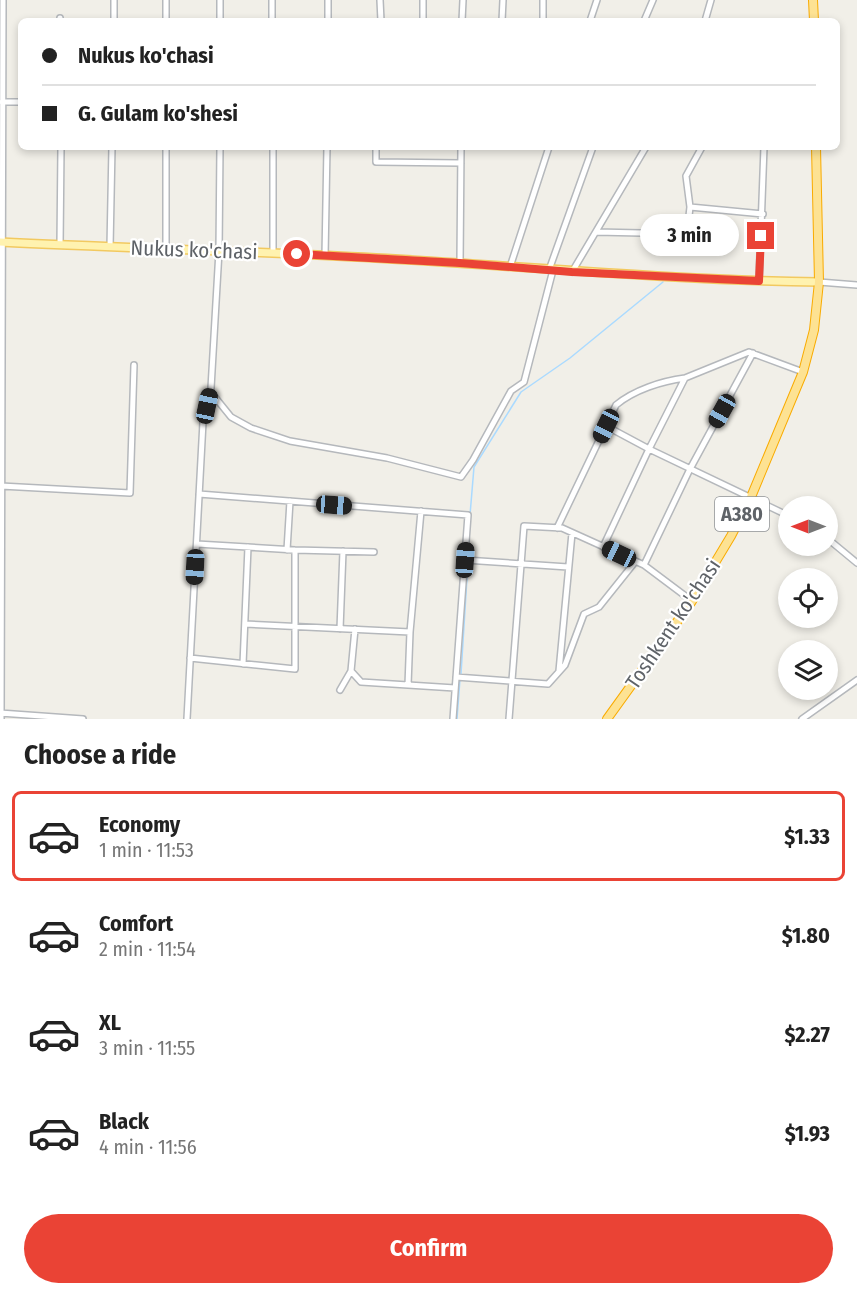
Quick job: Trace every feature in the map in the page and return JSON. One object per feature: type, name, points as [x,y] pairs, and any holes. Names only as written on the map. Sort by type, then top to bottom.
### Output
[{"type":"highway","points":[[813,0],[814,18]]},
{"type":"highway","name":"Toshkent ko'chasi","points":[[607,719],[692,601],[731,536],[751,497],[803,372],[814,330],[819,282],[816,150]]},
{"type":"main road","name":"Nukus ko'chasi","points":[[1,242],[273,253],[460,263],[572,272],[819,282]]},
{"type":"street","points":[[3,0],[0,715],[83,719]]},
{"type":"street","points":[[114,0],[114,18]]},
{"type":"street","points":[[166,0],[166,18]]},
{"type":"street","points":[[220,0],[220,18]]},
{"type":"street","points":[[272,0],[272,18]]},
{"type":"street","points":[[328,0],[328,18]]},
{"type":"street","points":[[380,0],[381,18]]},
{"type":"street","points":[[423,0],[423,18]]},
{"type":"street","points":[[462,18],[463,0]]},
{"type":"street","points":[[502,18],[503,0]]},
{"type":"street","points":[[543,0],[543,18]]},
{"type":"street","points":[[591,18],[597,0]]},
{"type":"street","points":[[645,18],[653,0]]},
{"type":"street","points":[[706,18],[711,0]]},
{"type":"street","points":[[1,102],[18,102]]},
{"type":"street","points":[[60,244],[61,150]]},
{"type":"street","points":[[110,247],[112,150]]},
{"type":"street","points":[[166,150],[166,249]]},
{"type":"street","points":[[187,719],[203,422],[210,391],[219,251],[219,150]]},
{"type":"street","points":[[273,150],[273,253]]},
{"type":"street","points":[[325,256],[327,150]]},
{"type":"street","points":[[376,150],[376,162],[461,163]]},
{"type":"street","points":[[460,263],[461,150]]},
{"type":"street","points":[[510,267],[548,150]]},
{"type":"street","points":[[210,391],[231,417],[251,428],[290,441],[387,458],[461,477],[473,460],[511,391],[524,382],[551,270],[592,150]]},
{"type":"street","points":[[572,272],[644,150]]},
{"type":"street","points":[[596,232],[687,234],[690,207],[686,176],[700,150]]},
{"type":"street","points":[[759,281],[764,150]]},
{"type":"street","points":[[690,207],[763,214]]},
{"type":"street","points":[[819,282],[857,285]]},
{"type":"street","points":[[557,528],[616,405],[628,395],[685,378],[749,352],[803,372]]},
{"type":"street","points":[[644,566],[690,469],[753,353]]},
{"type":"street","points":[[1,486],[130,494],[134,365]]},
{"type":"street","points":[[603,547],[685,378]]},
{"type":"street","points":[[606,426],[778,510]]},
{"type":"street","points":[[199,494],[468,515],[453,719]]},
{"type":"street","points":[[287,550],[290,501]]},
{"type":"street","points":[[408,685],[410,632],[421,511]]},
{"type":"street","points":[[509,719],[524,526],[557,528],[572,533],[644,566],[692,601]]},
{"type":"street","points":[[558,672],[572,533]]},
{"type":"street","points":[[197,544],[287,550],[374,552]]},
{"type":"street","points":[[243,664],[248,547]]},
{"type":"street","points":[[838,547],[857,563]]},
{"type":"street","points":[[190,658],[295,669],[295,550]]},
{"type":"street","points":[[340,629],[342,551]]},
{"type":"street","points":[[465,560],[568,567]]},
{"type":"street","points":[[456,677],[548,684],[565,665],[584,614],[599,607],[635,562]]},
{"type":"street","points":[[245,624],[410,632]]},
{"type":"street","points":[[340,690],[351,671],[354,629]]},
{"type":"street","points":[[351,671],[361,681],[455,688]]},
{"type":"street","points":[[802,719],[857,680]]},
{"type":"waterway","points":[[470,515],[474,467],[521,392],[570,358],[663,282]]},
{"type":"waterway","points":[[468,557],[469,538]]},
{"type":"waterway","points":[[461,674],[468,562]]},
{"type":"waterway","points":[[457,719],[460,679]]},
{"type":"route","points":[[297,254],[572,272],[759,281],[761,236]]}]
